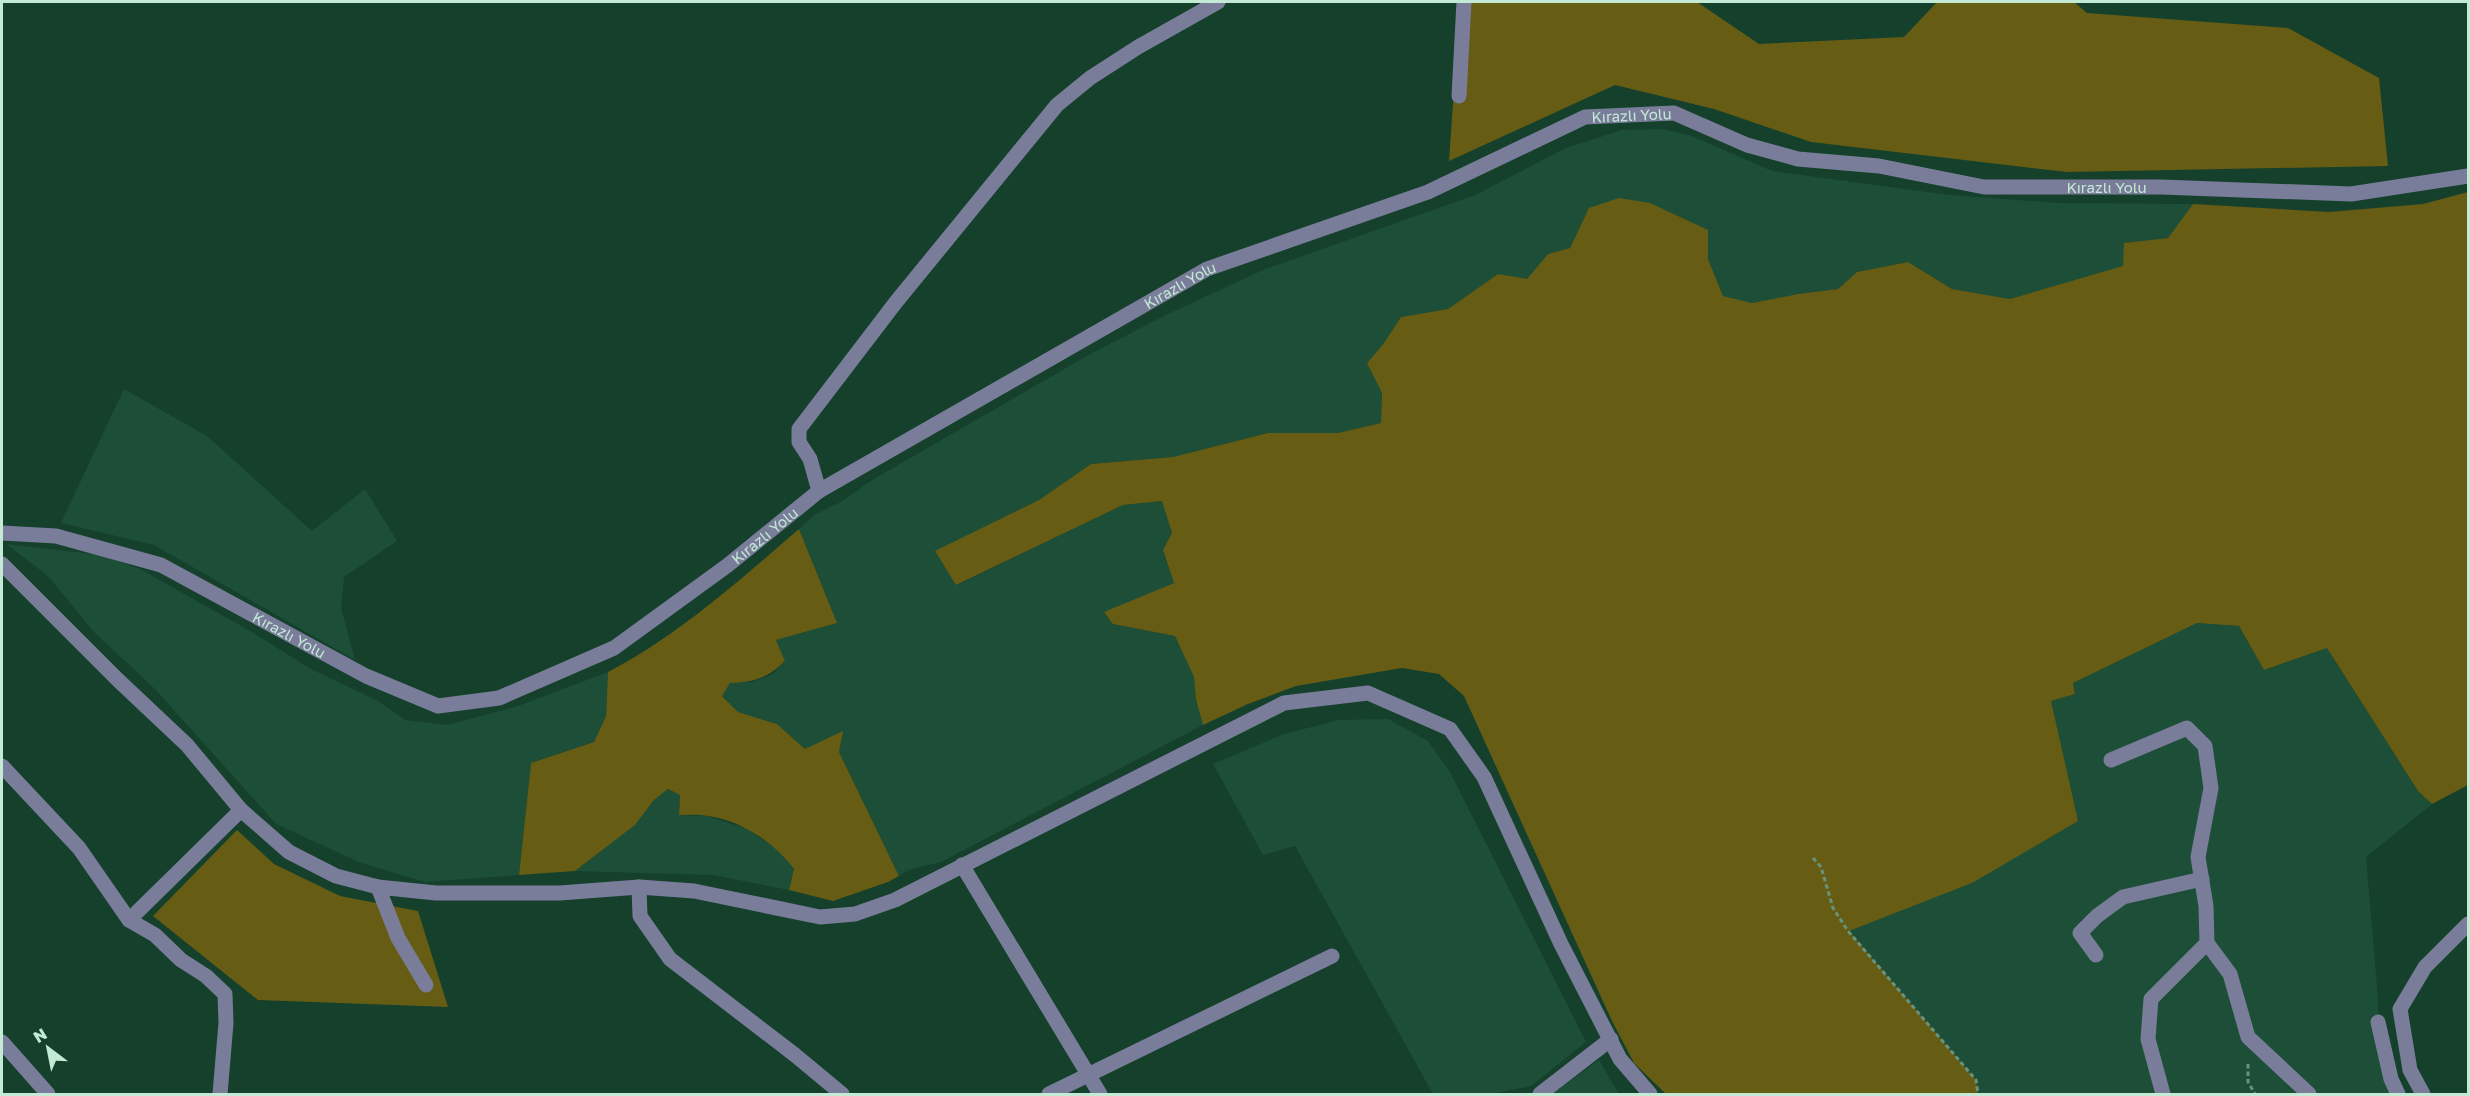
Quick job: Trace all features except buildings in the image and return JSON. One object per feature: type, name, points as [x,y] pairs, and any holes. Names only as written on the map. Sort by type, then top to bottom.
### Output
[{"type":"street","points":[[819,491],[810,459],[799,442],[799,429],[896,302],[1002,171],[1057,105],[1090,78],[1138,47],[1218,2]]},
{"type":"street","points":[[1459,96],[1464,2]]},
{"type":"street","name":"Kırazlı Yolu","points":[[2,533],[56,536],[161,565],[366,676],[438,706],[499,698],[614,648],[728,565],[819,491],[1207,269],[1428,192],[1585,117],[1674,113],[1747,145],[1798,159],[1879,166],[1984,187],[2161,187],[2351,194],[2469,176]]},
{"type":"street","points":[[2,564],[186,745],[241,810],[290,852],[336,876],[378,887],[436,893],[560,893],[639,888],[694,891],[819,917],[855,914],[895,900],[1284,703],[1368,693],[1450,729],[1484,777],[1561,944],[1620,1059],[1650,1095]]},
{"type":"street","points":[[2111,760],[2187,728],[2205,746],[2211,788],[2198,857],[2206,906],[2207,943],[2230,974],[2248,1036],[2309,1095]]},
{"type":"street","points":[[2,765],[79,848],[129,920],[154,935],[181,960],[206,976],[225,993],[226,1023],[220,1095]]},
{"type":"street","points":[[129,920],[241,810]]},
{"type":"street","points":[[962,865],[1100,1095]]},
{"type":"street","points":[[2096,955],[2080,933],[2097,916],[2123,897],[2202,879]]},
{"type":"street","points":[[378,887],[398,938],[426,985]]},
{"type":"street","points":[[639,888],[640,916],[670,959],[795,1055],[842,1095]]},
{"type":"street","points":[[2423,1095],[2410,1070],[2400,1009],[2425,967],[2469,924]]},
{"type":"street","points":[[2163,1095],[2148,1039],[2151,999],[2207,943]]},
{"type":"street","points":[[1049,1095],[1332,956]]},
{"type":"street","points":[[2378,1022],[2391,1079],[2398,1095]]},
{"type":"street","points":[[1540,1095],[1611,1039]]},
{"type":"street","points":[[2,1042],[48,1095]]},
{"type":"path","points":[[1813,858],[1821,867],[1833,908],[1848,931],[1976,1080],[1978,1095]]},
{"type":"path","points":[[2248,1064],[2248,1082],[2255,1095]]},
{"type":"shaded area","points":[[1460,2],[1697,2],[1759,44],[1904,37],[1937,2],[2074,2],[2087,13],[2288,28],[2379,78],[2388,166],[2067,172],[1811,142],[1714,109],[1615,85],[1449,161]]},
{"type":"shaded area","points":[[1663,129],[1692,136],[1772,171],[1949,195],[2059,203],[2193,204],[2168,238],[2124,243],[2124,266],[2010,299],[1952,289],[1908,262],[1857,272],[1838,289],[1752,303],[1723,296],[1708,259],[1589,209],[1570,248],[1548,254],[1527,280],[1498,274],[1448,309],[1401,317],[1367,363],[1382,393],[1381,423],[1338,433],[1268,433],[1173,457],[1091,464],[1039,500],[935,552],[957,585],[1123,505],[1163,501],[1172,533],[1163,551],[1174,583],[1104,613],[1114,624],[1175,636],[1194,677],[1196,701],[1203,725],[941,862],[908,870],[899,876],[839,752],[805,749],[777,724],[738,712],[722,695],[730,683],[753,682],[773,674],[785,661],[776,640],[837,623],[799,529],[814,515],[839,503],[872,480],[1092,353],[1170,313],[1263,270],[1475,195],[1566,148],[1622,130]]},
{"type":"shaded area","points":[[2468,192],[2468,785],[2432,804],[2418,791],[2327,648],[2264,670],[2239,626],[2197,623],[2073,683],[2075,694],[2051,701],[2078,821],[1972,883],[1849,931],[1976,1080],[1978,1094],[1666,1094],[1634,1063],[1612,1021],[1464,696],[1439,674],[1402,668],[1296,686],[1248,704],[1203,725],[1196,700],[1194,677],[1175,636],[1113,624],[1104,612],[1174,583],[1163,550],[1172,533],[1162,501],[1123,505],[956,585],[935,551],[1039,500],[1091,464],[1173,457],[1268,433],[1338,433],[1381,423],[1382,393],[1367,363],[1401,317],[1448,309],[1498,274],[1527,279],[1548,254],[1570,248],[1589,208],[1619,198],[1650,203],[1708,230],[1708,259],[1723,296],[1752,303],[1838,289],[1857,272],[1908,262],[1952,289],[2010,299],[2123,266],[2124,243],[2168,238],[2193,204],[2329,212],[2423,204]]},
{"type":"shaded area","points":[[124,389],[207,436],[312,531],[365,489],[397,541],[344,577],[341,608],[355,660],[154,545],[61,523]]},
{"type":"shaded area","points":[[799,529],[837,623],[776,640],[785,661],[760,678],[730,683],[722,696],[738,712],[777,724],[805,749],[843,731],[839,752],[899,876],[833,901],[789,890],[794,869],[777,850],[756,834],[732,822],[704,815],[679,815],[680,795],[668,789],[654,800],[635,825],[575,871],[519,875],[531,763],[594,742],[606,716],[608,672],[683,625]]},
{"type":"shaded area","points":[[6,544],[101,555],[140,569],[252,632],[309,668],[378,701],[405,720],[447,725],[518,706],[608,672],[606,716],[594,742],[531,763],[519,875],[425,882],[361,863],[276,824],[155,689],[94,632],[48,576]]},
{"type":"shaded area","points":[[2197,623],[2239,626],[2264,670],[2327,648],[2418,791],[2432,804],[2366,857],[2378,1022],[2398,1094],[1978,1094],[1976,1080],[1848,931],[1972,883],[2051,701],[2075,694],[2073,683]]},
{"type":"shaded area","points":[[1388,719],[1428,741],[1450,772],[1586,1042],[1531,1086],[1490,1094],[1433,1094],[1295,846],[1263,855],[1213,764],[1284,734],[1339,720]]},
{"type":"shaded area","points":[[668,789],[680,795],[679,815],[708,816],[747,829],[782,853],[794,869],[789,890],[713,875],[575,871],[635,825],[654,800]]},
{"type":"shaded area","points":[[237,830],[274,864],[340,896],[418,911],[448,1007],[258,1000],[153,916]]},
{"type":"shaded area","points":[[1599,1060],[1619,1094],[1553,1094],[1559,1089]]}]
